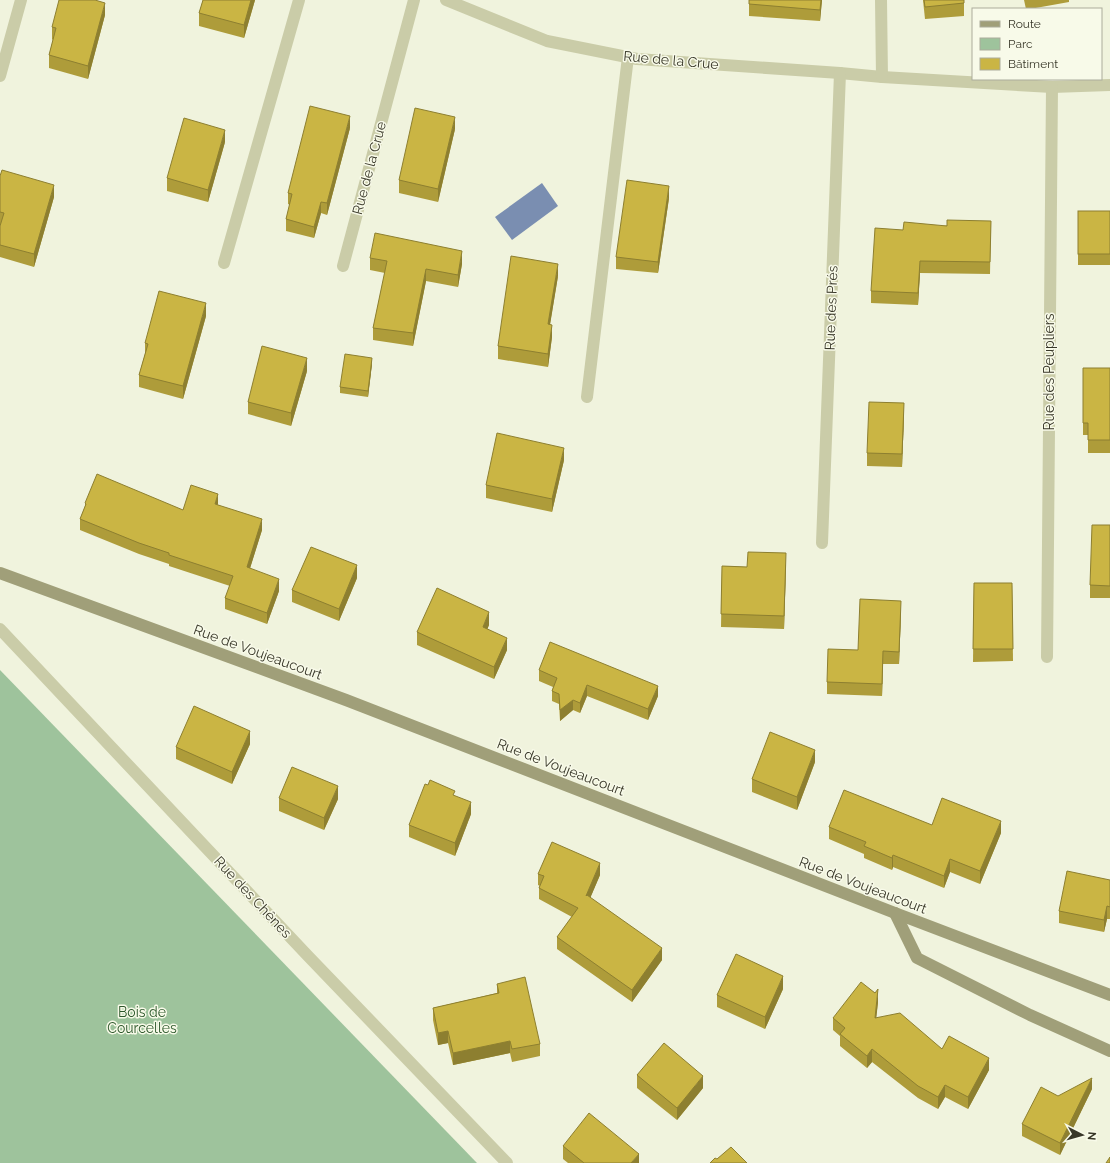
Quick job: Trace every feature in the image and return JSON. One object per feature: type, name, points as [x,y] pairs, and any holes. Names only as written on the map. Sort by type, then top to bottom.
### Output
[{"type":"main road","name":"Rue de Voujeaucourt","points":[[0,573],[346,700],[1110,995]]},
{"type":"main road","points":[[895,913],[917,958],[1030,1015],[1110,1051]]},
{"type":"street","points":[[0,76],[21,0]]},
{"type":"street","points":[[224,263],[298,0]]},
{"type":"street","name":"Rue de la Crue","points":[[343,266],[414,0]]},
{"type":"street","name":"Rue de la Crue","points":[[446,0],[547,41],[637,59],[882,77],[1052,87],[1110,85]]},
{"type":"street","points":[[881,0],[882,77]]},
{"type":"street","points":[[587,397],[628,57]]},
{"type":"street","name":"Rue des Prés","points":[[822,543],[840,73]]},
{"type":"street","name":"Rue des Peupliers","points":[[1047,657],[1052,87]]},
{"type":"street","name":"Rue des Chênes","points":[[0,628],[308,956],[507,1163]]},
{"type":"green space","name":"Bois de Courcelles","points":[[0,670],[477,1163],[0,1163]]},
{"type":"water","points":[[542,183],[558,206],[512,240],[495,217]]},
{"type":"building","points":[[59,0],[95,0],[105,3],[88,66],[49,55],[56,28],[52,27]]},
{"type":"building","points":[[203,0],[251,0],[244,25],[199,13]]},
{"type":"building","points":[[749,0],[821,0],[820,10],[749,4]]},
{"type":"building","points":[[924,0],[964,0],[964,3],[925,7]]},
{"type":"building","points":[[310,106],[350,116],[327,203],[321,202],[314,227],[286,219],[292,194],[288,193]]},
{"type":"building","points":[[415,108],[455,117],[438,189],[399,180]]},
{"type":"building","points":[[184,118],[225,130],[208,190],[167,178]]},
{"type":"building","points":[[2,170],[54,185],[34,254],[0,245],[0,226],[4,213],[0,212],[0,176]]},
{"type":"building","points":[[627,180],[669,186],[658,262],[616,257]]},
{"type":"building","points":[[1078,211],[1110,211],[1110,254],[1078,254]]},
{"type":"building","points":[[947,220],[991,221],[990,262],[920,261],[918,293],[871,291],[875,228],[903,230],[904,222],[947,226]]},
{"type":"building","points":[[375,233],[462,251],[458,275],[426,269],[413,333],[373,328],[387,261],[370,258]]},
{"type":"building","points":[[511,256],[558,264],[548,324],[552,325],[548,354],[498,346]]},
{"type":"building","points":[[159,291],[206,303],[183,386],[139,375],[148,344],[145,343]]},
{"type":"building","points":[[262,346],[307,358],[291,413],[248,402]]},
{"type":"building","points":[[345,354],[372,358],[368,391],[340,387]]},
{"type":"building","points":[[1083,368],[1110,368],[1110,440],[1088,440],[1088,423],[1083,423]]},
{"type":"building","points":[[869,402],[904,403],[902,454],[867,453]]},
{"type":"building","points":[[497,433],[564,448],[552,499],[486,485]]},
{"type":"building","points":[[97,474],[183,510],[191,485],[218,494],[215,504],[262,519],[247,567],[279,579],[267,613],[225,598],[233,576],[169,555],[169,553],[139,543],[80,519]]},
{"type":"building","points":[[1092,525],[1110,525],[1110,586],[1090,585]]},
{"type":"building","points":[[311,547],[357,565],[339,609],[292,590]]},
{"type":"building","points":[[748,552],[786,553],[784,616],[721,614],[722,566],[747,567]]},
{"type":"building","points":[[974,583],[1012,583],[1013,649],[973,649]]},
{"type":"building","points":[[437,588],[489,612],[483,627],[507,638],[494,667],[417,632]]},
{"type":"building","points":[[860,599],[901,601],[899,652],[883,651],[882,684],[827,682],[828,649],[858,650]]},
{"type":"building","points":[[550,642],[658,686],[648,709],[587,685],[580,703],[573,700],[560,710],[559,694],[552,691],[557,678],[539,670]]},
{"type":"building","points":[[194,706],[250,731],[232,772],[176,747]]},
{"type":"building","points":[[770,732],[815,750],[797,797],[752,779]]},
{"type":"building","points":[[292,767],[338,786],[324,818],[279,798]]},
{"type":"building","points":[[430,780],[455,791],[453,795],[471,802],[455,843],[409,825],[425,784],[428,785]]},
{"type":"building","points":[[844,790],[932,825],[942,798],[1001,821],[980,871],[950,859],[944,876],[893,855],[892,858],[864,846],[866,842],[829,827]]},
{"type":"building","points":[[552,842],[600,863],[586,896],[587,895],[662,948],[632,990],[557,937],[578,908],[539,888],[544,876],[538,874]]},
{"type":"building","points":[[1067,871],[1110,880],[1110,907],[1107,906],[1104,920],[1059,911]]},
{"type":"building","points":[[736,954],[783,976],[765,1017],[717,995]]},
{"type":"building","points":[[525,977],[540,1044],[512,1049],[510,1041],[453,1053],[448,1031],[438,1033],[433,1008],[499,993],[497,984]]},
{"type":"building","points":[[861,982],[875,993],[878,989],[875,1018],[900,1013],[942,1049],[949,1036],[989,1058],[968,1097],[945,1085],[938,1097],[918,1086],[872,1049],[867,1056],[840,1034],[845,1028],[833,1018]]},
{"type":"building","points":[[664,1043],[703,1076],[677,1108],[637,1075]]},
{"type":"building","points":[[1092,1078],[1060,1143],[1022,1124],[1041,1087],[1058,1096]]},
{"type":"building","points":[[589,1113],[639,1154],[631,1163],[584,1163],[563,1146]]},
{"type":"building","points":[[731,1147],[747,1163],[710,1163],[715,1158],[717,1159]]},
{"type":"building","points":[[1110,1157],[1110,1163],[1106,1163]]}]
